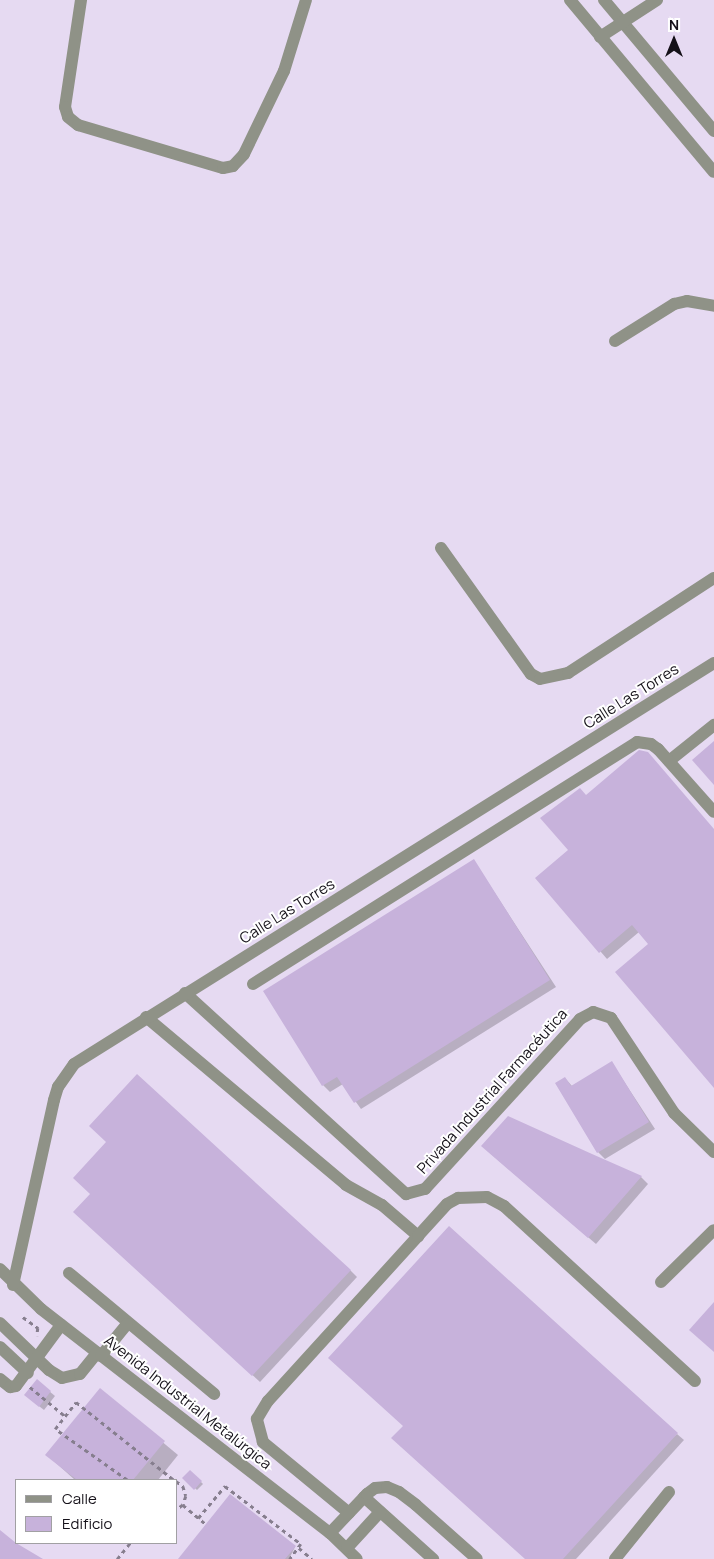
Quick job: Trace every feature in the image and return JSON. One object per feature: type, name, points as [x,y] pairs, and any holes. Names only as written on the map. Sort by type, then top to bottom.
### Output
[{"type":"street","points":[[81,0],[65,107],[68,117],[78,124],[223,168],[233,166],[244,154],[284,71],[306,0]]},
{"type":"street","points":[[604,0],[714,131]]},
{"type":"street","points":[[600,37],[657,0]]},
{"type":"street","points":[[571,1],[714,172]]},
{"type":"street","points":[[615,341],[674,304],[694,301],[714,306]]},
{"type":"street","points":[[440,548],[531,674],[540,679],[568,673],[714,578]]},
{"type":"street","name":"Calle Las Torres","points":[[13,1285],[58,1087],[74,1064],[146,1017],[714,663]]},
{"type":"street","points":[[670,761],[714,725]]},
{"type":"street","points":[[253,984],[637,742],[651,744],[670,761],[714,812]]},
{"type":"street","name":"Privada Industrial Farmacéutica","points":[[185,993],[406,1194],[425,1189],[580,1019],[593,1012],[611,1018],[674,1113],[714,1152]]},
{"type":"street","points":[[146,1017],[346,1185],[382,1205],[418,1236]]},
{"type":"street","points":[[349,1513],[263,1442],[258,1419],[268,1401],[447,1204],[458,1198],[487,1198],[504,1206],[695,1381]]},
{"type":"street","points":[[661,1282],[714,1230]]},
{"type":"street","name":"Avenida Industrial Metalúrgica","points":[[0,1269],[13,1285],[61,1325],[330,1534],[357,1559]]},
{"type":"street","points":[[69,1273],[127,1324],[214,1394]]},
{"type":"street","points":[[0,1323],[62,1378],[80,1374],[127,1324]]},
{"type":"street","points":[[0,1379],[12,1388],[28,1373],[61,1325]]},
{"type":"street","points":[[0,1347],[28,1373]]},
{"type":"street","points":[[330,1534],[364,1497],[382,1486],[399,1492],[477,1559]]},
{"type":"street","points":[[615,1559],[669,1492]]},
{"type":"street","points":[[364,1497],[433,1559]]},
{"type":"street","points":[[347,1548],[380,1512]]},
{"type":"path","points":[[30,1387],[65,1416]]},
{"type":"path","points":[[126,1479],[55,1429],[76,1402],[174,1479]]},
{"type":"path","points":[[178,1482],[182,1485],[186,1496],[183,1505],[178,1509]]},
{"type":"path","points":[[182,1485],[188,1484]]},
{"type":"path","points":[[198,1518],[225,1486],[301,1544],[290,1559]]},
{"type":"path","points":[[183,1505],[206,1524]]},
{"type":"path","points":[[117,1559],[129,1544]]},
{"type":"path","points":[[298,1548],[312,1559]]},
{"type":"building","points":[[714,741],[714,785],[692,760]]},
{"type":"building","points":[[639,750],[648,752],[714,829],[714,1088],[615,972],[648,944],[632,925],[599,953],[535,878],[568,850],[540,818],[580,788],[586,795]]},
{"type":"building","points":[[474,859],[550,980],[354,1103],[337,1077],[322,1086],[263,991]]},
{"type":"building","points":[[612,1061],[649,1122],[597,1153],[555,1083],[565,1077],[571,1086]]},
{"type":"building","points":[[137,1074],[351,1270],[252,1376],[73,1212],[90,1194],[73,1178],[106,1142],[89,1126]]},
{"type":"building","points":[[508,1116],[642,1176],[588,1238],[481,1146]]},
{"type":"building","points":[[449,1226],[678,1433],[563,1559],[525,1559],[391,1438],[403,1426],[328,1358]]},
{"type":"building","points":[[714,1302],[714,1352],[689,1330]]},
{"type":"building","points":[[37,1379],[51,1391],[39,1407],[24,1395]]},
{"type":"building","points":[[100,1388],[165,1441],[134,1479],[76,1479],[45,1455]]},
{"type":"building","points":[[190,1470],[202,1481],[194,1490],[182,1478]]},
{"type":"building","points":[[230,1494],[296,1546],[285,1559],[178,1559]]},
{"type":"building","points":[[0,1530],[15,1544],[43,1559],[0,1559]]}]
